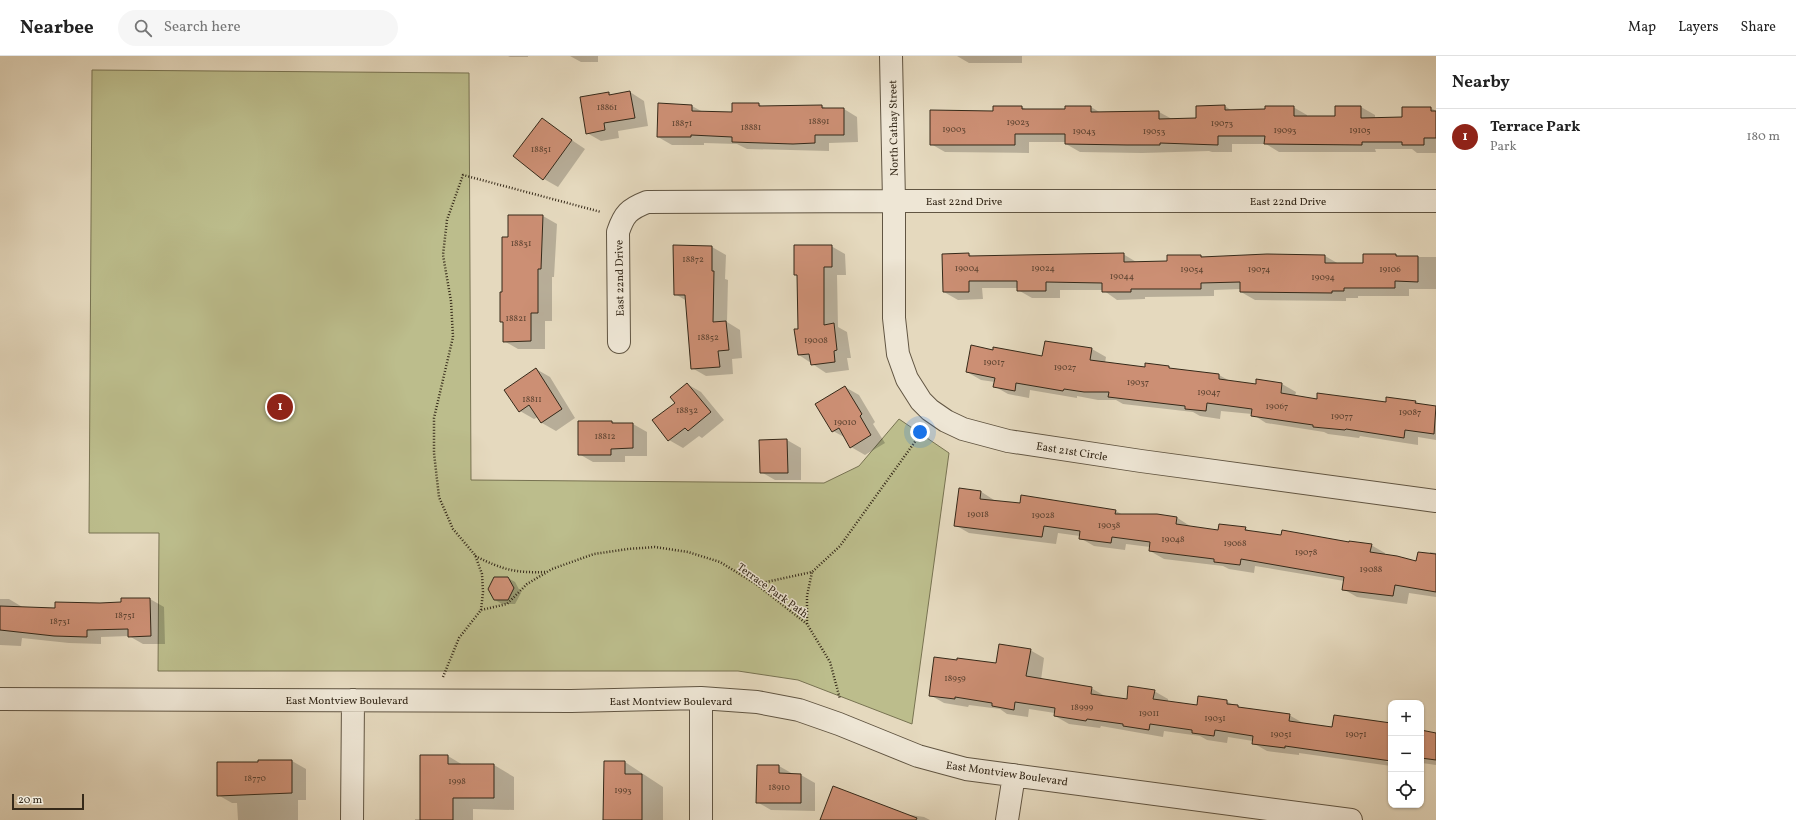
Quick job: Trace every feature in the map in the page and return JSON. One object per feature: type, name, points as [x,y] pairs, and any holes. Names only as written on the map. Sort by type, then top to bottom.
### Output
[{"type":"street","name":"North Cathay Street","points":[[891,56],[894,201]]},
{"type":"street","name":"East 21st Circle","points":[[894,201],[894,318],[898,354],[907,379],[921,400],[935,414],[946,421],[963,429],[1008,441],[1148,462],[1436,501]]},
{"type":"street","name":"East 22nd Drive","points":[[619,342],[618,232],[623,218],[633,207],[646,202],[1436,201]]},
{"type":"street","name":"East Montview Boulevard","points":[[0,699],[436,701],[702,698],[776,705],[799,710],[834,722],[918,756],[941,764],[966,769],[1014,775],[1232,812],[1351,820]]},
{"type":"street","points":[[701,820],[702,698]]},
{"type":"street","points":[[352,820],[353,700]]},
{"type":"street","points":[[1007,820],[1014,775]]},
{"type":"path","points":[[436,701],[443,677],[459,638],[481,610],[483,592],[482,574],[475,555],[453,529],[439,497],[434,452],[434,418],[453,337],[451,301],[443,255],[447,220],[464,175],[623,218]]},
{"type":"path","points":[[756,584],[812,572],[840,546],[935,414]]},
{"type":"path","name":"Terrace Park Path","points":[[481,610],[507,604],[527,584],[547,572],[594,554],[628,548],[655,547],[688,552],[720,562],[756,584],[807,624],[830,662],[841,705],[834,722]]},
{"type":"path","points":[[475,555],[502,569],[525,573],[547,572]]},
{"type":"path","points":[[807,624],[807,596],[812,572]]},
{"type":"green space","points":[[92,70],[469,73],[471,480],[824,483],[859,466],[899,419],[949,453],[912,724],[798,680],[738,671],[158,671],[159,533],[89,533]]},
{"type":"building","points":[[630,91],[635,118],[604,123],[605,130],[586,134],[580,97],[609,92],[609,95]]},
{"type":"building","points":[[658,103],[692,105],[692,111],[732,112],[732,103],[759,103],[759,106],[822,105],[822,108],[844,108],[844,135],[815,135],[815,143],[793,144],[732,142],[732,137],[691,135],[691,137],[657,137]]},
{"type":"building","points":[[1225,105],[1225,110],[1265,109],[1265,106],[1294,106],[1294,116],[1335,116],[1335,106],[1361,106],[1361,118],[1402,117],[1402,107],[1431,107],[1431,111],[1436,111],[1436,138],[1424,138],[1424,145],[1402,145],[1402,142],[1362,142],[1362,145],[1264,144],[1265,136],[1218,136],[1218,145],[1160,143],[1160,145],[1127,145],[1065,144],[1065,134],[1015,134],[1015,145],[930,145],[930,110],[993,111],[993,106],[1022,106],[1022,109],[1065,109],[1065,106],[1091,106],[1091,112],[1159,111],[1159,119],[1196,118],[1196,106]]},
{"type":"building","points":[[542,118],[572,140],[543,180],[513,156]]},
{"type":"building","points":[[508,215],[543,215],[541,269],[538,269],[538,313],[531,313],[531,341],[503,342],[503,322],[500,322],[500,292],[502,292],[502,237],[508,237]]},
{"type":"building","points":[[673,245],[712,246],[712,271],[714,271],[713,322],[726,321],[729,350],[718,351],[720,367],[691,369],[685,295],[674,295]]},
{"type":"building","points":[[794,245],[832,245],[832,267],[824,267],[824,325],[834,323],[837,350],[834,351],[835,362],[811,365],[809,354],[798,355],[794,329],[798,329],[797,275],[794,275]]},
{"type":"building","points":[[969,253],[969,256],[1124,253],[1124,262],[1167,261],[1167,255],[1201,255],[1201,257],[1267,254],[1325,255],[1325,263],[1363,263],[1363,254],[1396,254],[1396,256],[1418,256],[1418,282],[1395,281],[1395,288],[1344,288],[1344,291],[1332,291],[1332,293],[1240,292],[1240,282],[1201,283],[1201,289],[1131,289],[1131,292],[1102,292],[1102,283],[1046,282],[1046,291],[1017,291],[1017,281],[969,281],[969,292],[943,292],[942,254]]},
{"type":"building","points":[[1045,341],[1092,348],[1090,360],[1145,367],[1145,363],[1169,366],[1169,368],[1219,374],[1219,379],[1256,384],[1256,379],[1282,383],[1281,393],[1317,399],[1317,393],[1386,402],[1386,397],[1416,401],[1415,403],[1436,406],[1434,434],[1405,430],[1404,438],[1346,429],[1313,427],[1313,425],[1251,416],[1252,409],[1207,403],[1206,411],[1185,409],[1185,406],[1108,397],[1109,392],[1084,392],[1064,389],[1063,391],[1016,383],[1015,391],[993,387],[995,378],[966,372],[971,345],[993,350],[993,347],[1042,356]]},
{"type":"building","points":[[536,368],[562,409],[541,423],[529,405],[519,412],[504,390]]},
{"type":"building","points":[[687,383],[711,412],[688,431],[685,428],[668,441],[652,420],[675,403],[670,397]]},
{"type":"building","points":[[845,386],[862,414],[860,416],[871,435],[850,448],[839,428],[832,432],[815,404]]},
{"type":"building","points":[[578,421],[612,421],[612,423],[633,423],[633,448],[611,449],[611,455],[578,455]]},
{"type":"building","points":[[787,439],[788,473],[760,473],[759,440]]},
{"type":"building","points":[[959,488],[981,491],[980,499],[1020,503],[1021,495],[1116,510],[1115,514],[1157,514],[1177,517],[1176,524],[1218,530],[1219,524],[1246,527],[1245,530],[1281,535],[1282,530],[1349,542],[1372,544],[1370,552],[1397,556],[1416,561],[1418,552],[1436,554],[1436,592],[1395,585],[1393,596],[1342,590],[1344,577],[1241,559],[1240,565],[1214,562],[1214,559],[1149,551],[1150,542],[1112,537],[1111,543],[1079,539],[1080,531],[1044,526],[1042,537],[954,526]]},
{"type":"building","points":[[494,577],[508,577],[514,588],[508,600],[494,600],[488,589]]},
{"type":"building","points":[[121,598],[150,598],[151,636],[128,637],[128,629],[87,630],[87,637],[54,636],[0,630],[0,606],[55,608],[55,602],[121,602]]},
{"type":"building","points":[[999,644],[1031,649],[1026,676],[1092,687],[1091,694],[1127,699],[1128,686],[1155,690],[1153,699],[1197,705],[1198,696],[1227,700],[1227,704],[1238,705],[1238,707],[1290,714],[1289,721],[1332,727],[1334,715],[1388,723],[1388,761],[1285,746],[1285,748],[1252,744],[1253,736],[1215,730],[1214,736],[1192,733],[1192,730],[1150,724],[1149,730],[1123,726],[1123,724],[1087,719],[1086,721],[1054,716],[1055,708],[1015,702],[1014,710],[992,706],[992,703],[955,697],[955,699],[929,696],[934,657],[957,660],[957,658],[996,663]]},
{"type":"building","points":[[1424,731],[1436,733],[1436,760],[1424,758]]},
{"type":"building","points":[[420,755],[448,755],[448,764],[494,764],[494,798],[453,798],[453,820],[420,820]]},
{"type":"building","points":[[258,760],[292,760],[292,793],[217,796],[217,762],[258,762]]},
{"type":"building","points":[[604,761],[625,761],[625,774],[642,774],[642,820],[603,820]]},
{"type":"building","points":[[757,765],[779,765],[779,773],[801,774],[801,803],[756,803]]},
{"type":"building","points":[[833,786],[917,818],[916,820],[820,820]]},
{"type":"place","name":"Terrace Park","points":[[280,407]]}]
